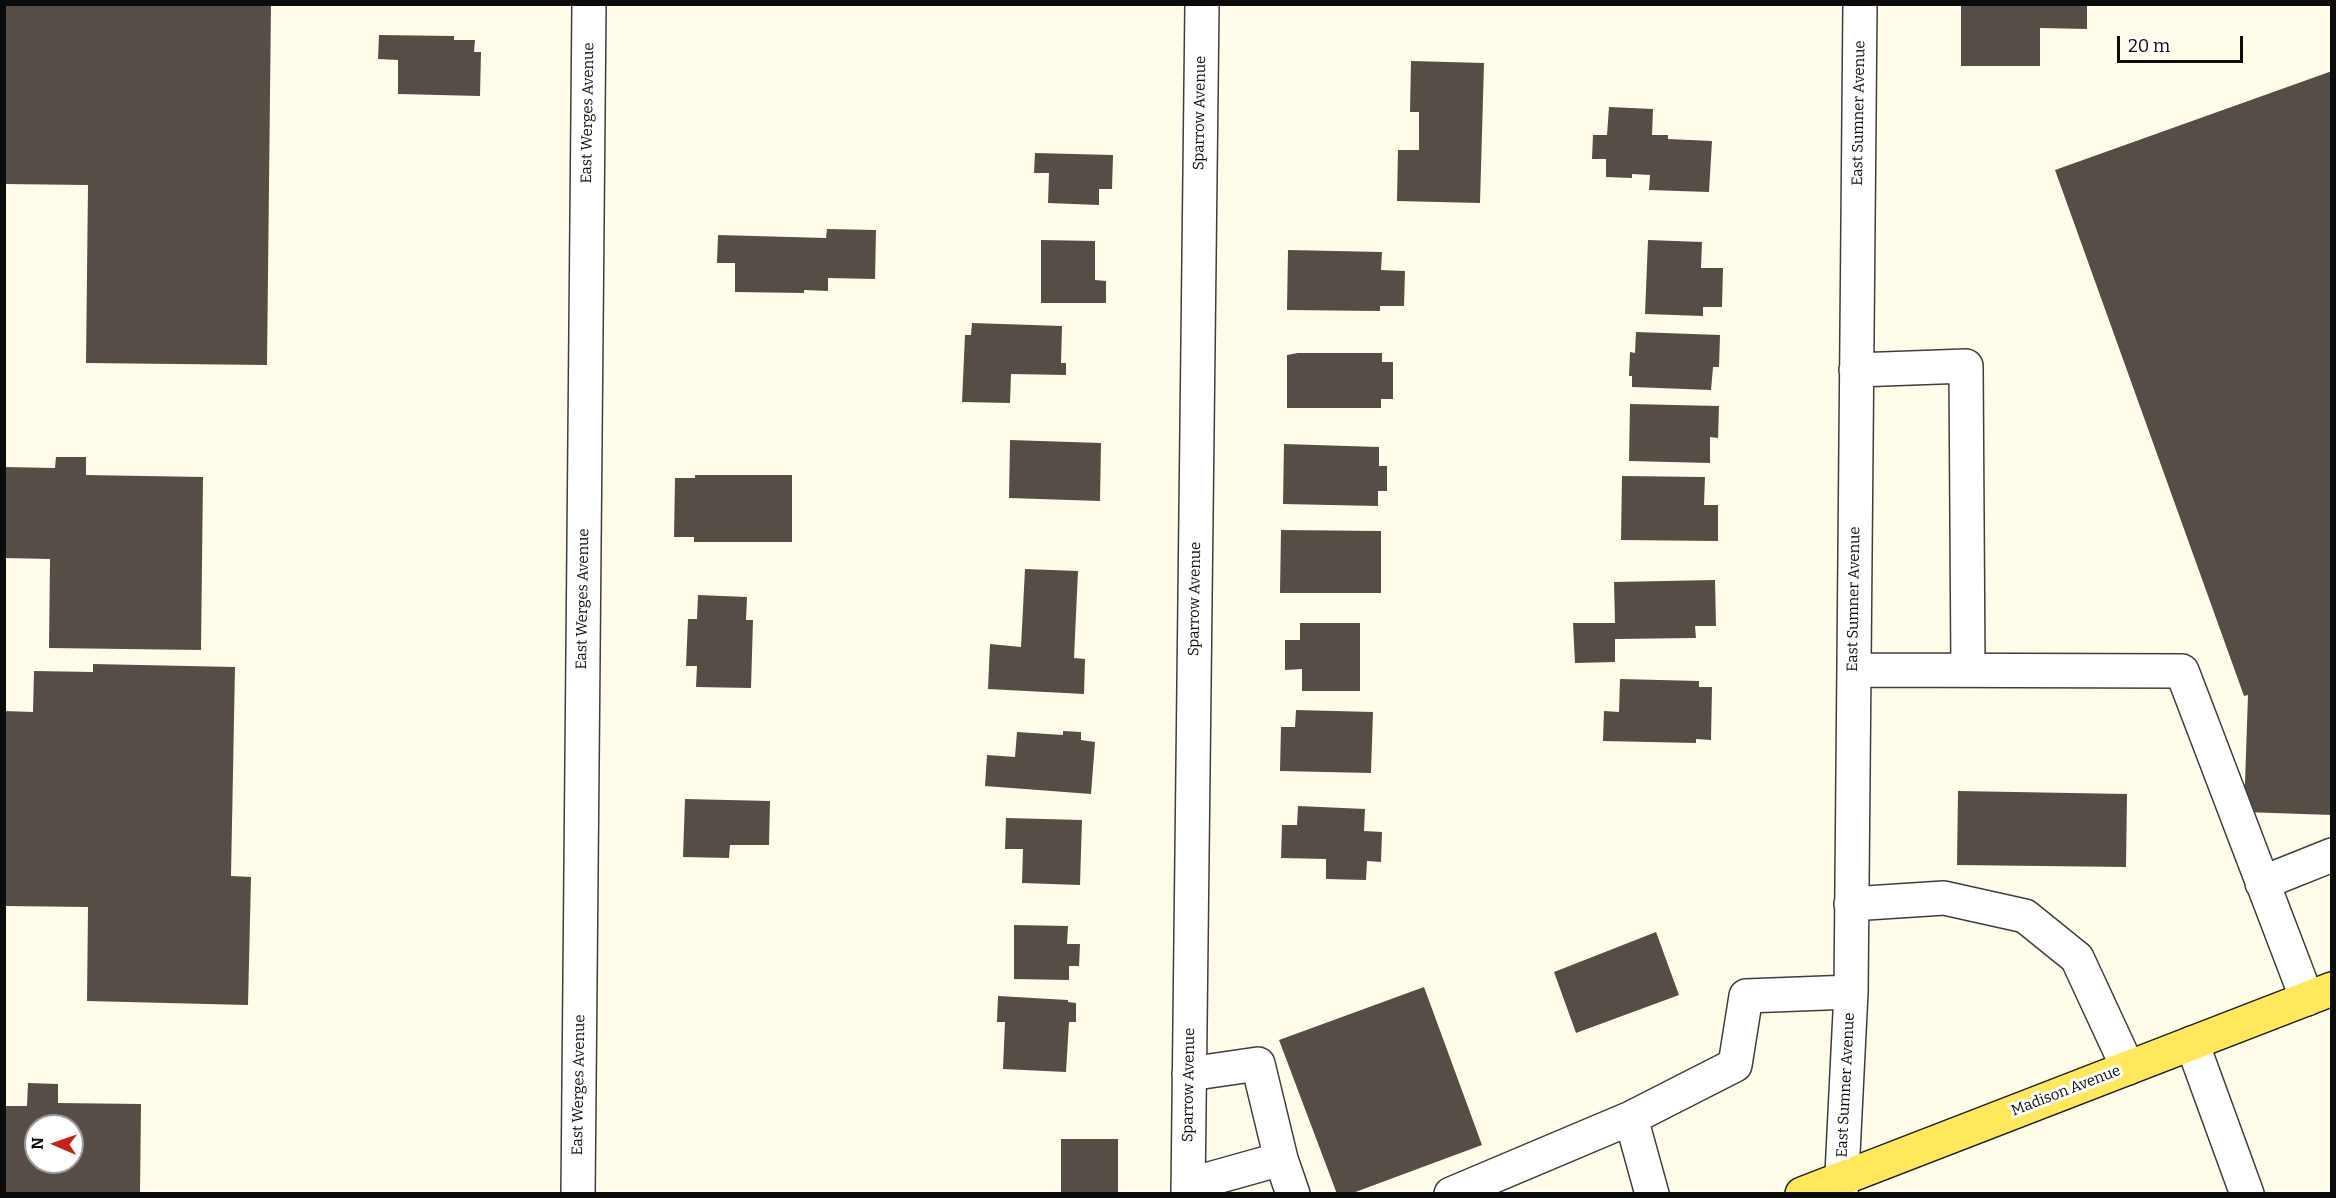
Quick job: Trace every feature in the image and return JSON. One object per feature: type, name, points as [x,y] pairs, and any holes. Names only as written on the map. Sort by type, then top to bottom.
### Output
[{"type":"main road","name":"Madison Avenue","points":[[1802,1194],[1841,1185],[2128,1068],[2319,994]]},
{"type":"street","name":"East Werges Avenue","points":[[578,1194],[589,4]]},
{"type":"street","name":"Sparrow Avenue","points":[[1188,1189],[1202,4]]},
{"type":"street","name":"East Sumner Avenue","points":[[1841,1185],[1851,992],[1860,4]]},
{"type":"street","points":[[1857,370],[1966,366],[1968,670]]},
{"type":"street","points":[[1854,670],[2182,671],[2262,883],[2319,994]]},
{"type":"street","points":[[2262,883],[2331,855]]},
{"type":"street","points":[[1851,904],[1944,898],[2025,916],[2077,958],[2128,1068]]},
{"type":"street","points":[[1451,1194],[1631,1118],[1735,1065],[1746,996],[1851,992]]},
{"type":"street","points":[[2192,1043],[2247,1194]]},
{"type":"street","points":[[1189,1074],[1258,1064],[1281,1159],[1293,1194]]},
{"type":"street","points":[[1631,1118],[1652,1194]]},
{"type":"street","points":[[1188,1189],[1281,1159]]},
{"type":"building","points":[[4,4],[271,4],[267,365],[86,363],[88,185],[4,184]]},
{"type":"building","points":[[1961,4],[2087,4],[2087,29],[2040,28],[2040,66],[1961,66]]},
{"type":"building","points":[[379,35],[454,36],[454,40],[475,40],[474,52],[481,52],[480,96],[398,94],[398,60],[378,59]]},
{"type":"building","points":[[1411,61],[1484,63],[1480,203],[1397,201],[1398,150],[1419,150],[1419,112],[1410,112]]},
{"type":"building","points":[[2332,71],[2332,815],[2244,812],[2248,695],[2244,696],[2055,170]]},
{"type":"building","points":[[1609,107],[1653,109],[1652,135],[1668,135],[1668,139],[1712,141],[1709,192],[1649,190],[1650,175],[1632,174],[1632,178],[1606,177],[1606,159],[1592,159],[1593,135],[1607,135]]},
{"type":"building","points":[[1035,153],[1113,155],[1112,189],[1099,189],[1099,205],[1048,203],[1049,173],[1034,173]]},
{"type":"building","points":[[827,229],[876,230],[875,279],[828,278],[828,291],[735,292],[735,263],[717,263],[718,235],[826,238]]},
{"type":"building","points":[[1041,240],[1095,241],[1095,280],[1106,281],[1106,303],[1041,303]]},
{"type":"building","points":[[1648,240],[1702,242],[1701,268],[1723,268],[1722,307],[1703,307],[1703,316],[1645,314]]},
{"type":"building","points":[[1288,250],[1382,252],[1381,270],[1405,271],[1404,306],[1380,306],[1380,311],[1287,310]]},
{"type":"building","points":[[972,323],[1062,326],[1061,363],[1066,363],[1066,375],[1011,374],[1010,403],[962,402],[965,335],[971,335]]},
{"type":"building","points":[[1636,332],[1720,335],[1719,367],[1713,367],[1711,390],[1632,387],[1632,376],[1629,376],[1630,352],[1635,353]]},
{"type":"building","points":[[1382,353],[1382,362],[1393,362],[1393,399],[1381,399],[1381,408],[1287,408],[1287,355]]},
{"type":"building","points":[[1630,404],[1719,406],[1718,438],[1710,437],[1710,463],[1629,461]]},
{"type":"building","points":[[1010,440],[1101,443],[1100,501],[1009,498]]},
{"type":"building","points":[[1284,444],[1379,447],[1379,466],[1387,466],[1387,491],[1378,491],[1378,506],[1283,504]]},
{"type":"building","points":[[56,457],[86,457],[86,475],[203,477],[201,650],[49,648],[50,559],[4,558],[4,467],[55,468]]},
{"type":"building","points":[[695,475],[792,475],[792,542],[694,542],[694,537],[674,537],[675,478],[695,478]]},
{"type":"building","points":[[1622,476],[1705,477],[1704,505],[1718,505],[1718,541],[1621,540]]},
{"type":"building","points":[[1281,530],[1381,531],[1381,593],[1280,593]]},
{"type":"building","points":[[1025,569],[1078,571],[1074,658],[1085,659],[1084,694],[988,689],[990,644],[1021,647]]},
{"type":"building","points":[[1715,580],[1716,626],[1695,626],[1696,638],[1615,639],[1615,662],[1575,663],[1573,623],[1615,623],[1614,582]]},
{"type":"building","points":[[698,595],[747,597],[746,620],[753,620],[751,688],[696,687],[697,666],[686,666],[688,619],[697,619]]},
{"type":"building","points":[[1300,623],[1360,623],[1360,691],[1302,691],[1302,669],[1285,670],[1285,640],[1300,640]]},
{"type":"building","points":[[93,664],[235,667],[231,876],[251,877],[248,1005],[87,1001],[88,907],[4,906],[4,711],[33,712],[34,671],[93,672]]},
{"type":"building","points":[[1620,679],[1699,681],[1699,687],[1712,687],[1711,740],[1696,739],[1696,743],[1603,741],[1604,711],[1619,712]]},
{"type":"building","points":[[1296,710],[1373,712],[1371,773],[1280,771],[1281,727],[1295,727]]},
{"type":"building","points":[[1063,731],[1081,732],[1081,740],[1095,742],[1091,794],[985,786],[987,755],[1015,757],[1017,732],[1063,735]]},
{"type":"building","points":[[1958,791],[2127,794],[2126,867],[1957,865]]},
{"type":"building","points":[[685,799],[770,801],[769,845],[730,845],[729,858],[683,857]]},
{"type":"building","points":[[1298,806],[1365,809],[1364,831],[1382,832],[1381,862],[1367,861],[1366,880],[1326,879],[1326,859],[1281,858],[1282,825],[1297,825]]},
{"type":"building","points":[[1006,818],[1082,820],[1080,885],[1022,883],[1023,849],[1005,849]]},
{"type":"building","points":[[1014,925],[1068,926],[1067,944],[1080,944],[1079,966],[1069,966],[1069,980],[1014,979]]},
{"type":"building","points":[[1656,932],[1679,995],[1576,1033],[1554,972]]},
{"type":"building","points":[[1424,987],[1482,1145],[1350,1194],[1337,1194],[1279,1040]]},
{"type":"building","points":[[998,996],[1068,1000],[1068,1002],[1076,1003],[1076,1022],[1069,1022],[1066,1072],[1003,1069],[1005,1022],[997,1022]]},
{"type":"building","points":[[28,1083],[58,1084],[58,1103],[141,1104],[140,1194],[4,1194],[4,1106],[27,1106]]},
{"type":"building","points":[[1061,1139],[1118,1139],[1118,1194],[1061,1194]]}]
